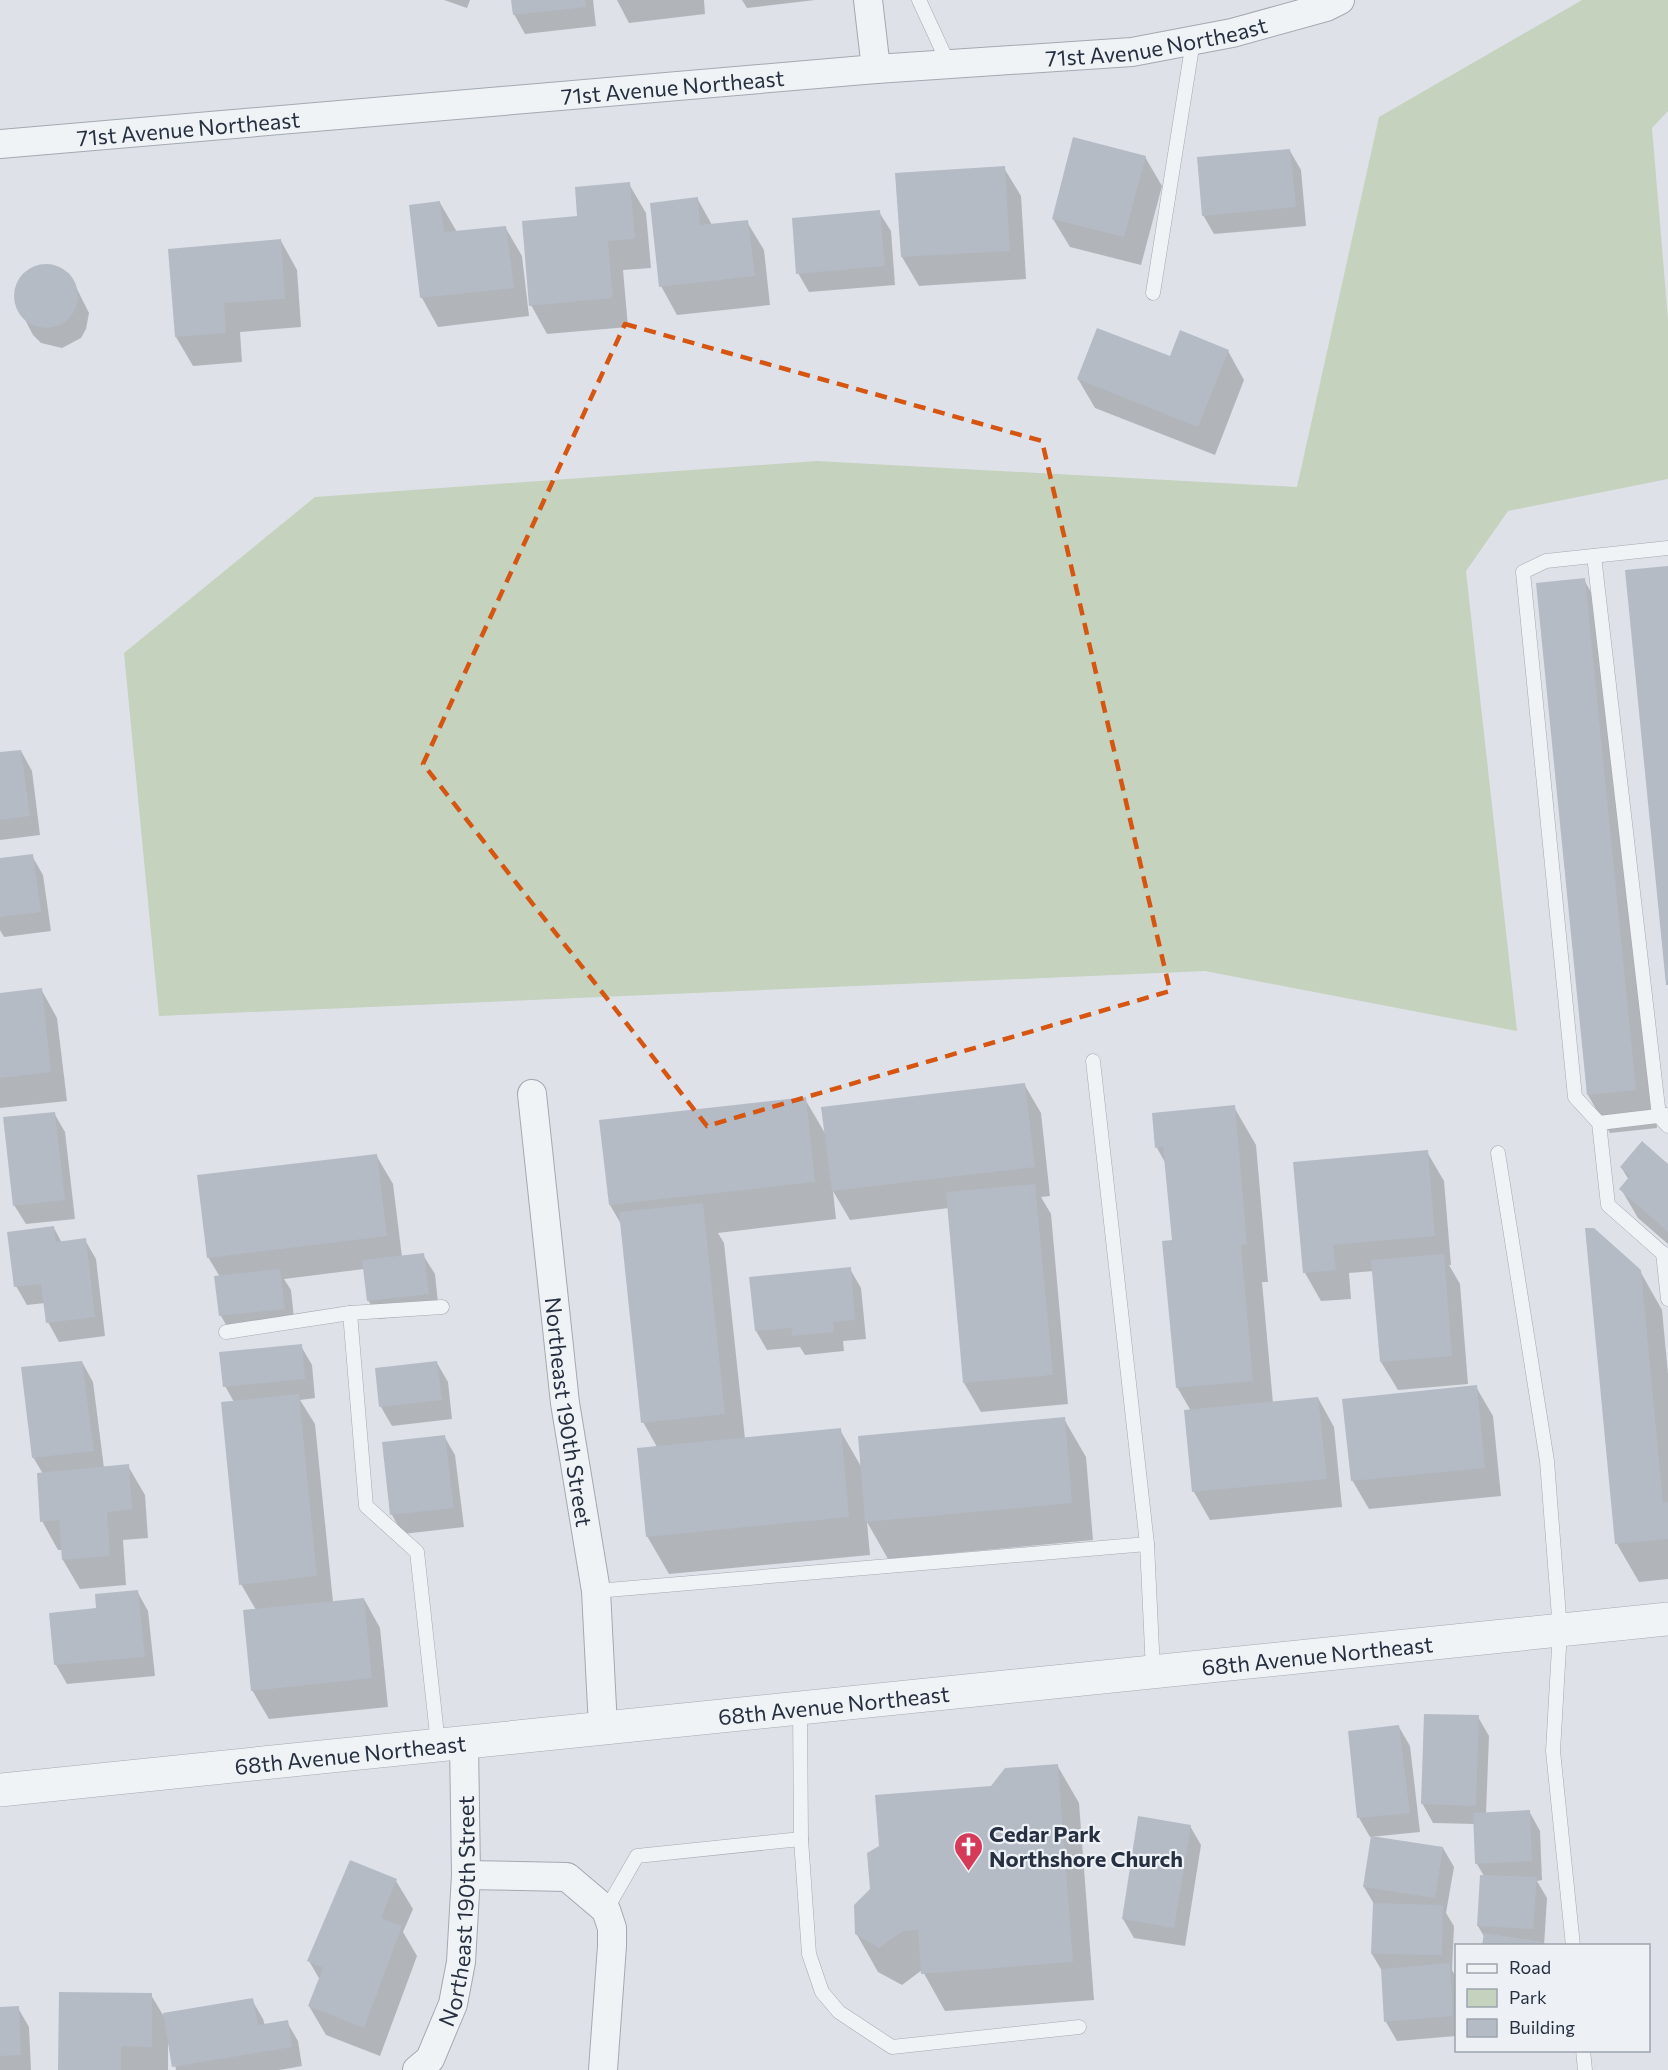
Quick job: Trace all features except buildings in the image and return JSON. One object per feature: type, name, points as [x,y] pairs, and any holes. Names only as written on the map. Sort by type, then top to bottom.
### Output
[{"type":"street","points":[[868,0],[876,69]]},
{"type":"street","name":"71st Avenue Northeast","points":[[0,144],[876,69],[1132,52],[1232,33],[1326,7],[1340,0]]},
{"type":"street","name":"Northeast 190th Street","points":[[532,1094],[566,1403],[596,1591],[603,1727]]},
{"type":"street","name":"68th Avenue Northeast","points":[[0,1790],[1668,1619]]},
{"type":"street","name":"Northeast 190th Street","points":[[417,2070],[430,2059],[453,2004],[461,1962],[466,1875],[451,1743]]},
{"type":"street","points":[[466,1875],[567,1876],[606,1910],[612,1928],[612,1946],[603,2070]]},
{"type":"lane","points":[[919,0],[949,65]]},
{"type":"lane","points":[[1153,293],[1193,41]]},
{"type":"lane","points":[[1668,548],[1546,561],[1523,572],[1575,1097],[1599,1123],[1608,1204],[1666,1256],[1668,1299]]},
{"type":"lane","points":[[1594,556],[1665,1119],[1599,1123]]},
{"type":"lane","points":[[1093,1061],[1147,1544],[1153,1671]]},
{"type":"lane","points":[[1498,1153],[1547,1461],[1560,1630],[1553,1751],[1573,1944]]},
{"type":"lane","points":[[226,1332],[350,1313],[442,1307]]},
{"type":"lane","points":[[350,1313],[366,1506],[417,1552],[451,1743]]},
{"type":"lane","points":[[596,1591],[1147,1544]]},
{"type":"lane","points":[[800,1707],[801,1839],[809,1954],[822,1992],[839,2012],[892,2047],[1079,2027]]},
{"type":"lane","points":[[606,1910],[638,1856],[801,1839]]},
{"type":"lane","points":[[1583,2052],[1585,2070]]},
{"type":"highlighted area","points":[[625,324],[1042,441],[1170,991],[707,1126],[423,764]]},
{"type":"green space","points":[[1582,0],[1668,0],[1668,111],[1652,128],[1668,319],[1668,479],[1508,511],[1466,571],[1517,1031],[1205,971],[159,1016],[124,653],[315,497],[817,461],[1297,487],[1379,117]]},
{"type":"place","name":"Cedar Park Northshore Church","points":[[968,1872]]}]
